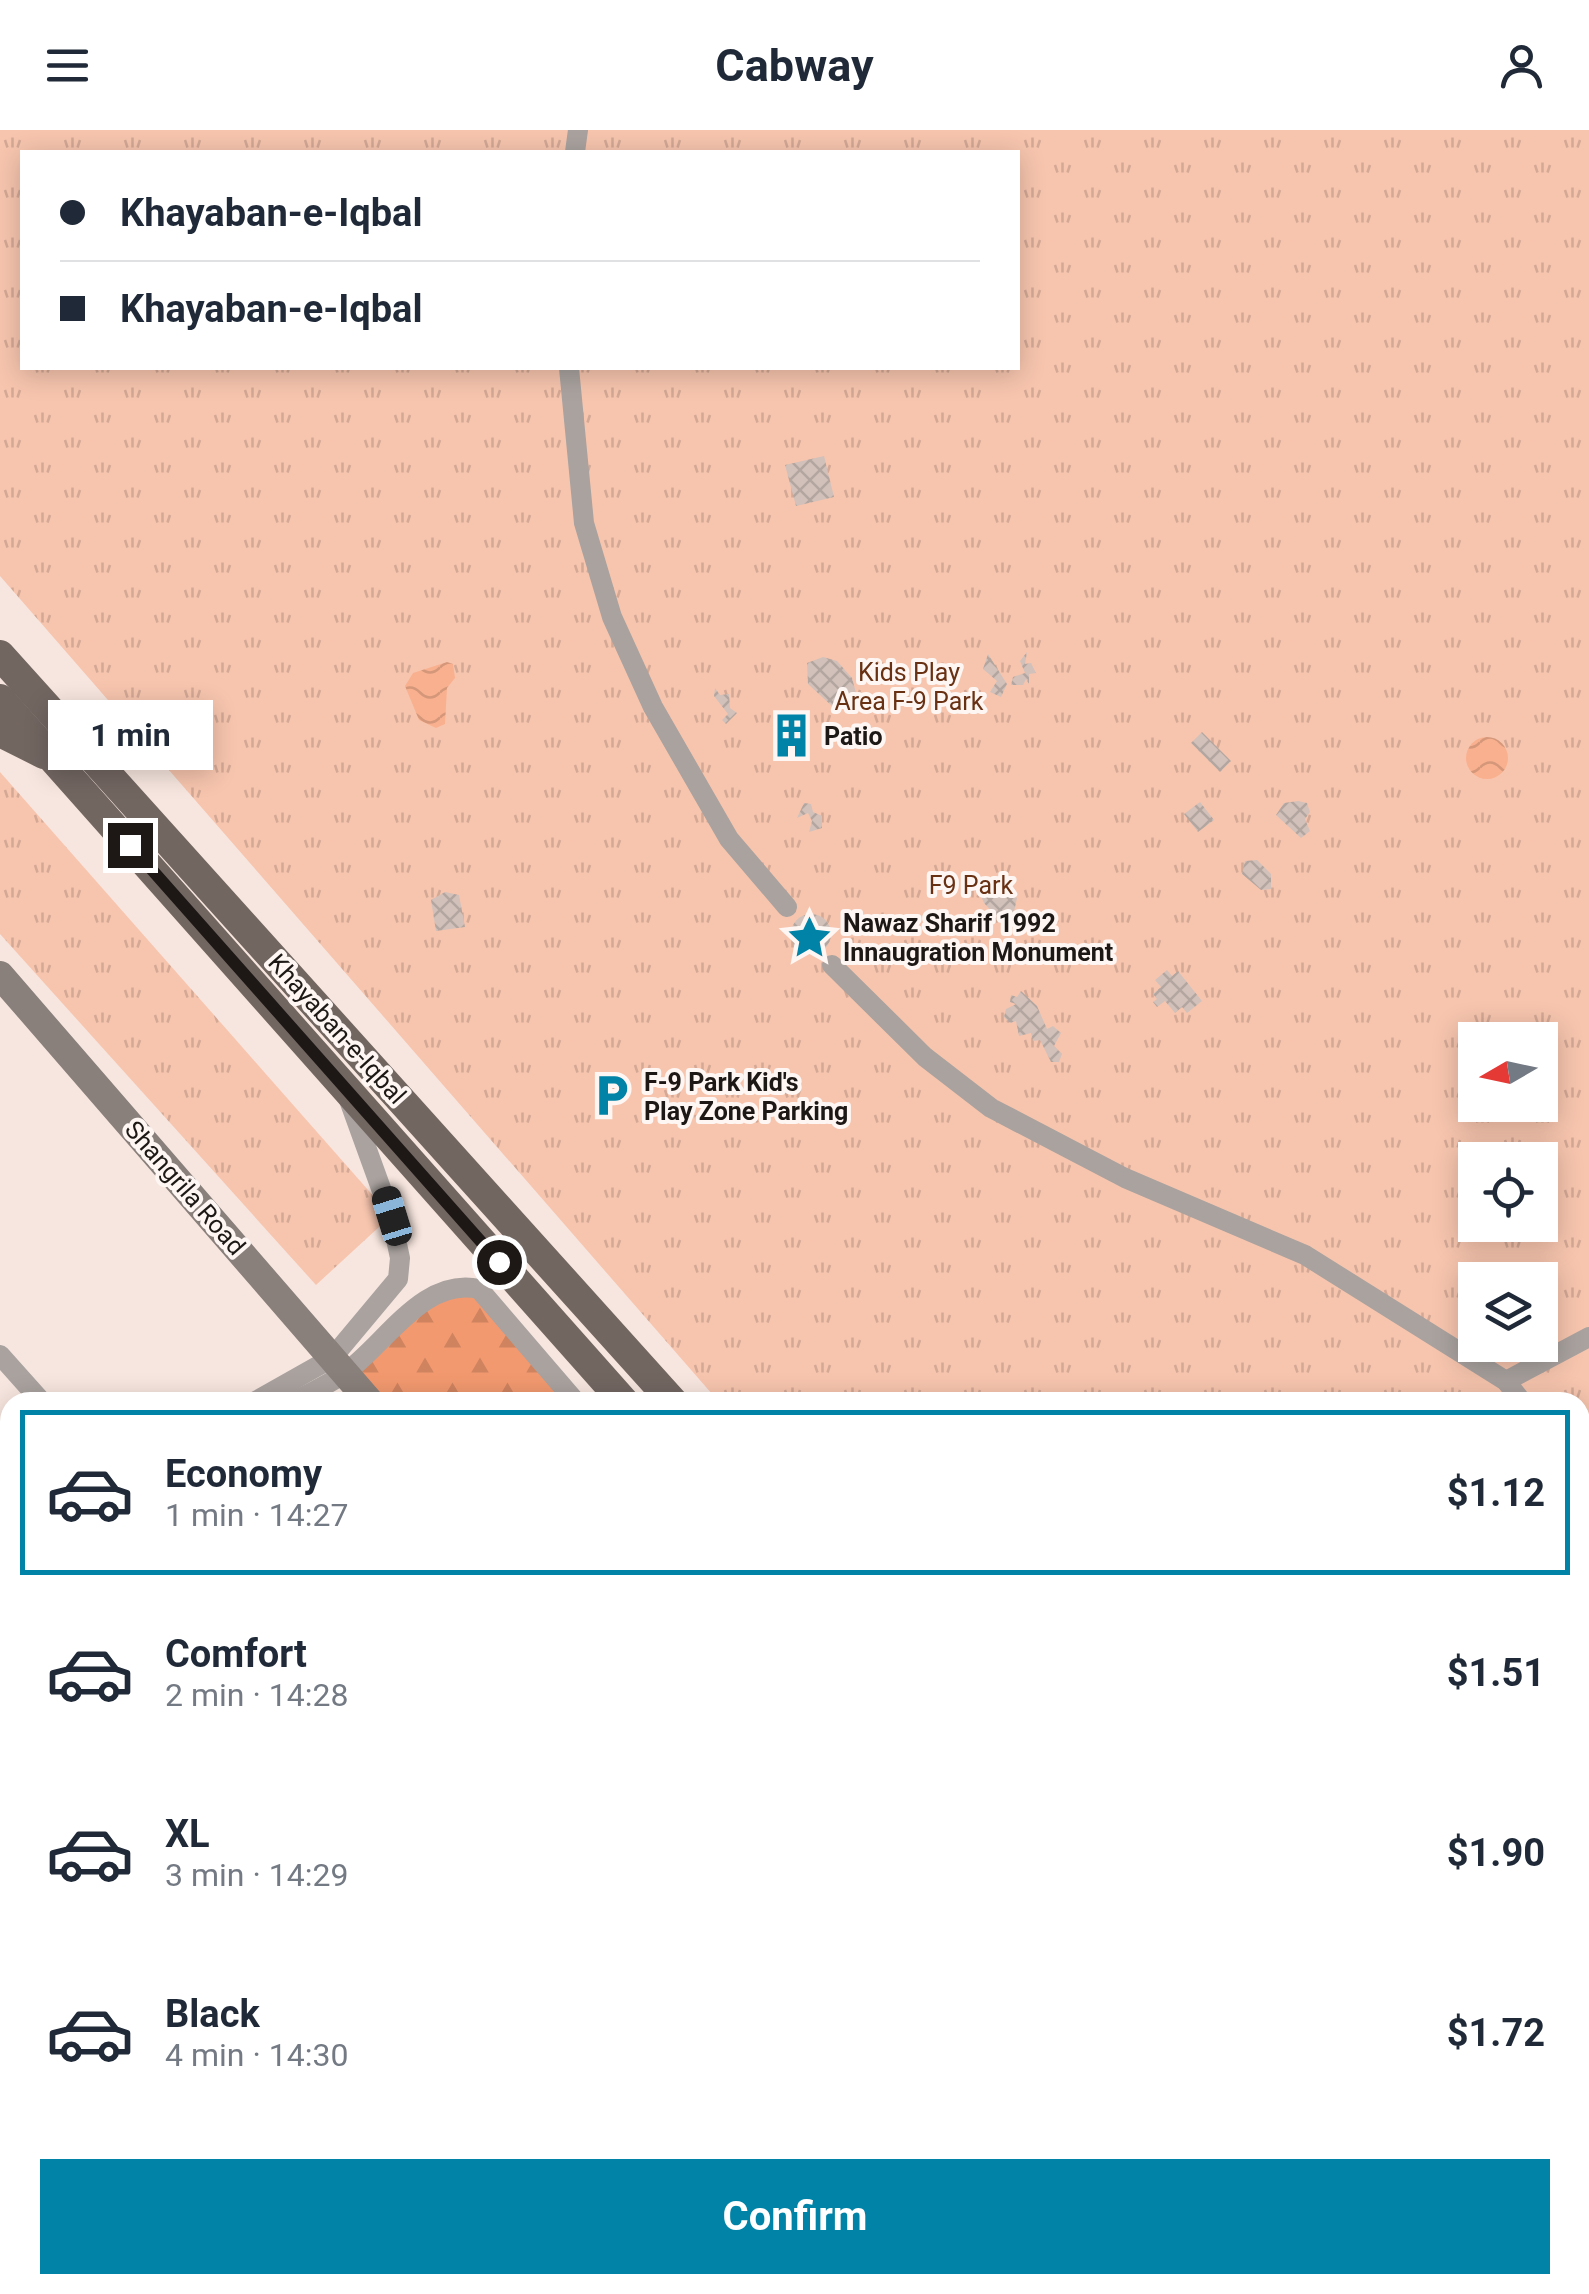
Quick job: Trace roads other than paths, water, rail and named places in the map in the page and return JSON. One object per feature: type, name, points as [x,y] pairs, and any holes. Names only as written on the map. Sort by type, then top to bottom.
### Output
[{"type":"main road","points":[[0,629],[64,706],[74,734]]},
{"type":"main road","name":"Khayaban-e-Iqbal","points":[[0,655],[664,1392]]},
{"type":"main road","name":"Khayaban-e-Iqbal","points":[[0,699],[615,1392]]},
{"type":"main road","points":[[0,732],[52,757]]},
{"type":"street","points":[[568,370],[584,523],[612,617],[653,707],[729,840],[787,907]]},
{"type":"street","points":[[832,965],[924,1057],[991,1108],[1125,1178],[1305,1256],[1506,1381],[1514,1392]]},
{"type":"street","name":"Shangrila Road","points":[[0,975],[361,1392]]},
{"type":"street","points":[[277,1392],[338,1366],[398,1278],[400,1258],[380,1181],[340,1079]]},
{"type":"street","points":[[306,1392],[402,1318],[444,1291],[462,1285],[479,1289],[567,1392]]},
{"type":"street","points":[[1506,1381],[1589,1336]]},
{"type":"street","points":[[0,1355],[33,1392]]},
{"type":"water","points":[[447,662],[453,664],[455,678],[447,688],[445,724],[436,728],[419,720],[405,686],[413,673]]},
{"type":"water","points":[[1487,737],[1502,743],[1508,758],[1502,773],[1487,779],[1472,773],[1466,758],[1472,743]]},
{"type":"place","name":"Patio","points":[[791,736]]},
{"type":"place","name":"Nawaz Sharif 1992 Innaugration Monument","points":[[810,937]]},
{"type":"place","name":"F-9 Park Kid's Play Zone Parking","points":[[611,1096]]},
{"type":"park label","name":"Kids Play Area F-9 Park","points":[[909,686]]},
{"type":"park label","name":"F9 Park","points":[[971,885]]}]
